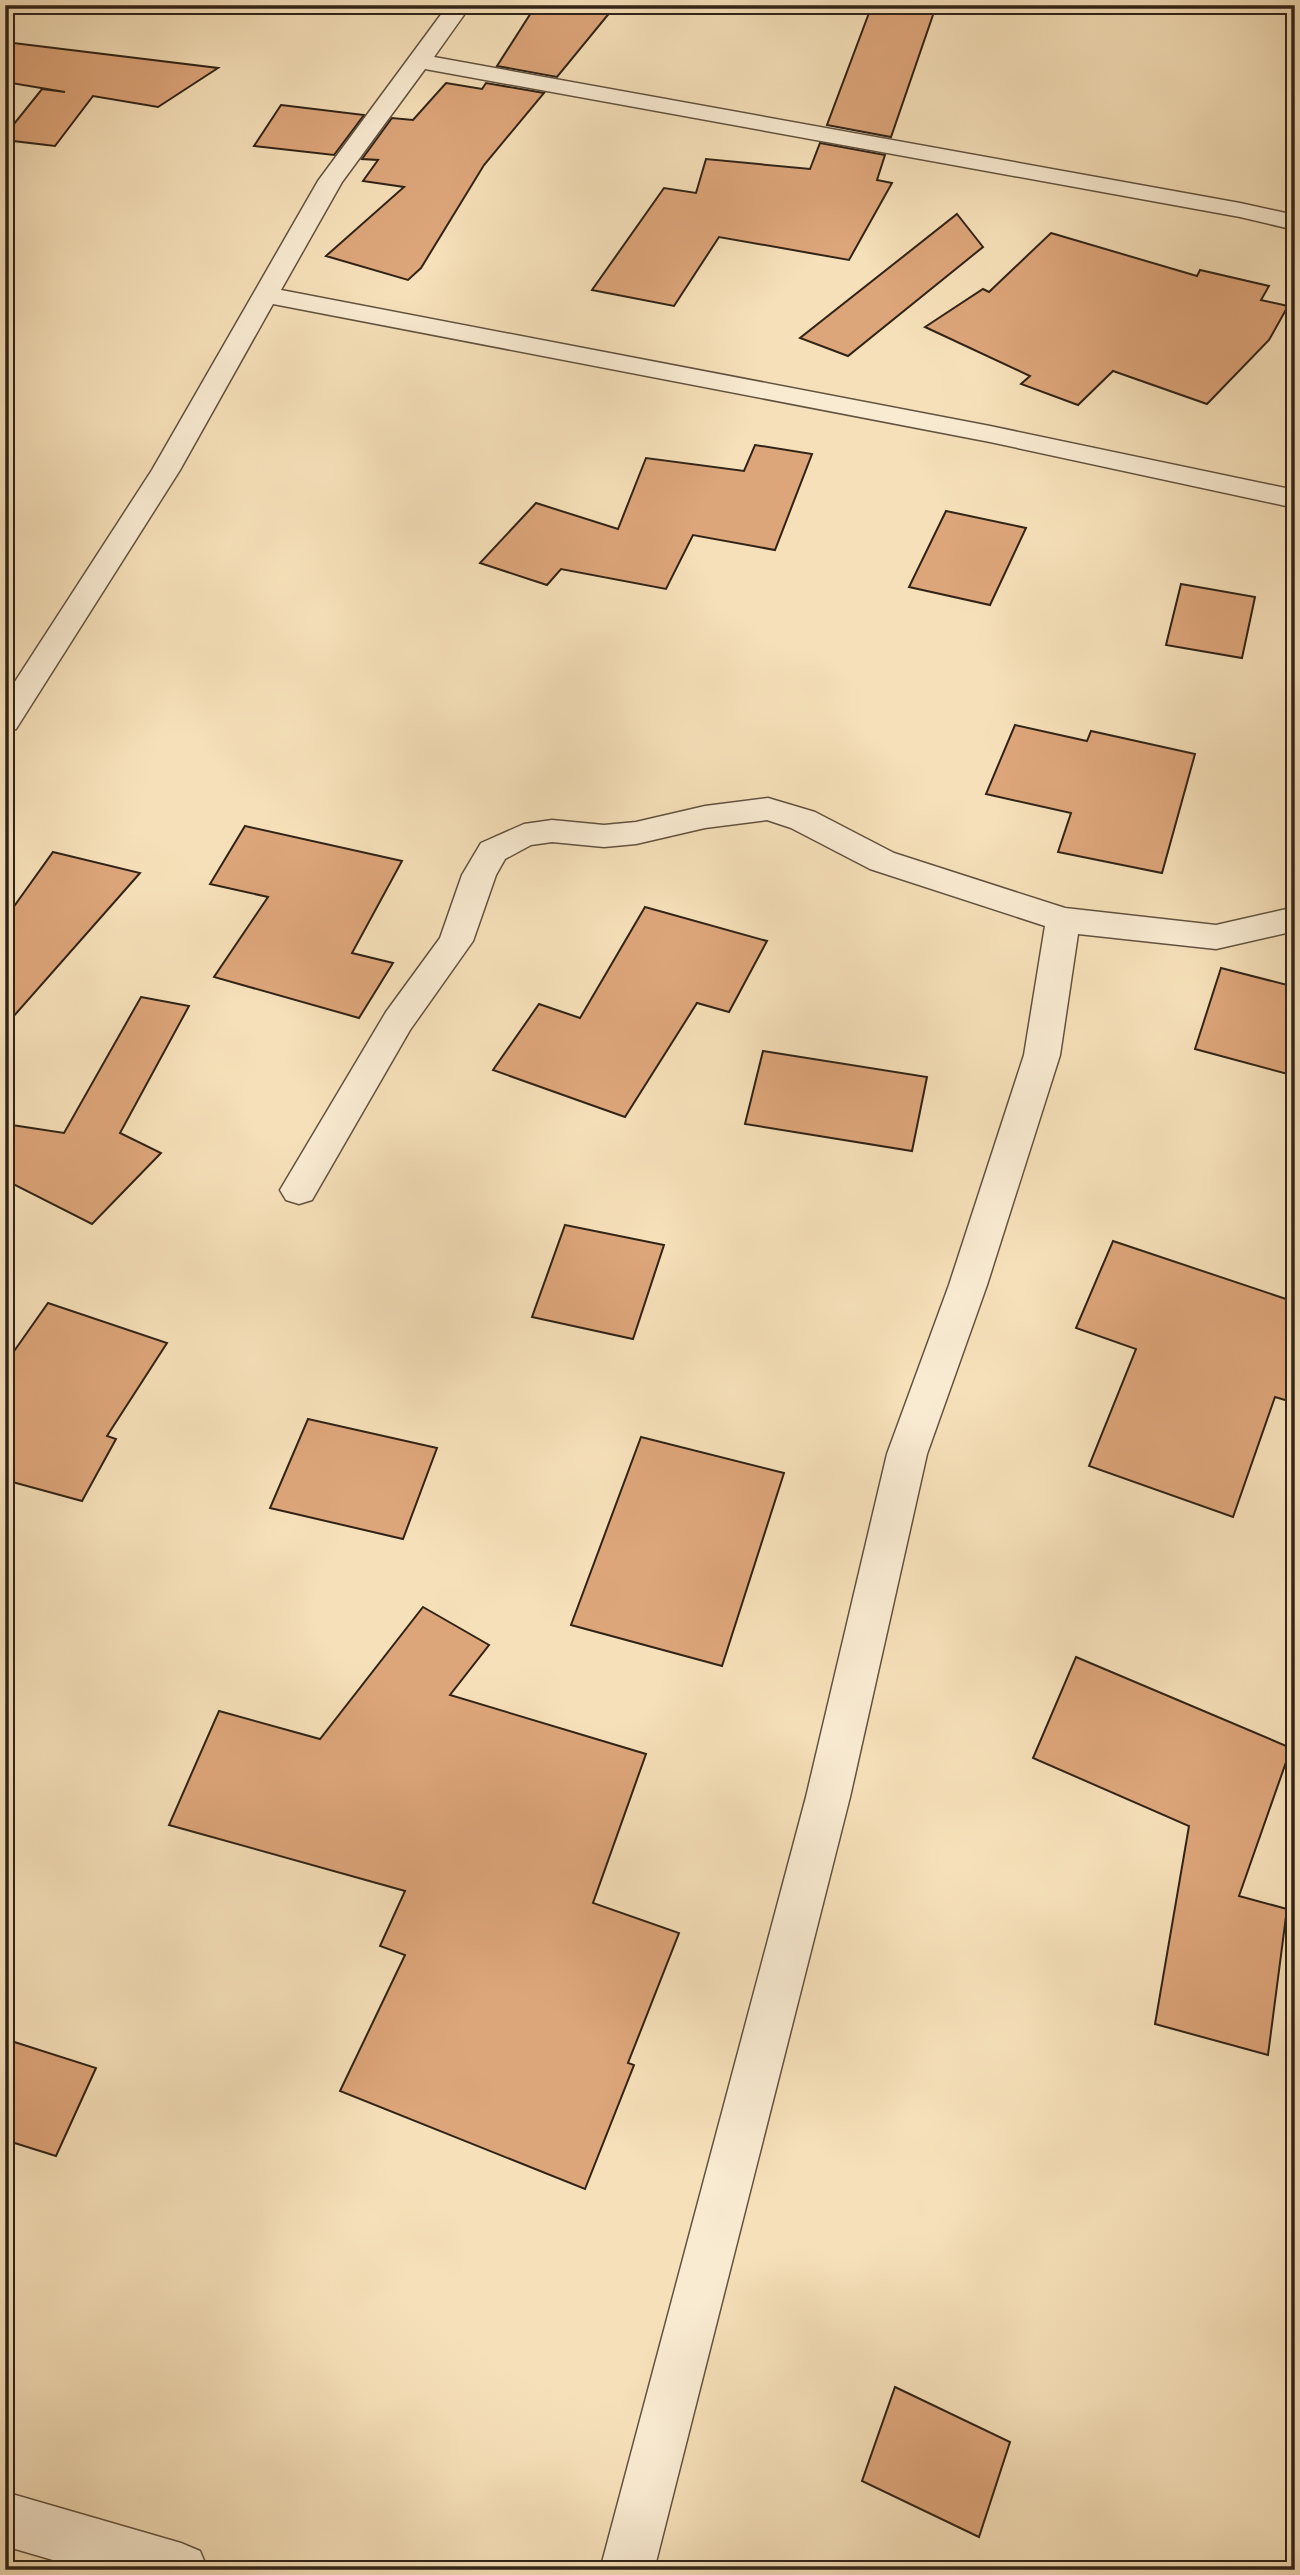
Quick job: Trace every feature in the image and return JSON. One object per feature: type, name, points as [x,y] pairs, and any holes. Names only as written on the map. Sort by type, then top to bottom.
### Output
[{"type":"street","points":[[5,722],[166,470],[268,295],[330,181],[460,5]]},
{"type":"street","points":[[420,61],[1240,210],[1295,223]]},
{"type":"street","points":[[268,295],[990,434],[1295,499]]},
{"type":"street","points":[[299,1190],[398,1021],[456,941],[479,874],[493,850],[524,835],[552,831],[604,836],[636,833],[705,817],[768,809],[803,820],[882,861],[1063,920],[1216,937],[1295,919]]},
{"type":"street","points":[[627,2570],[828,1797],[907,1454],[968,1284],[1042,1055],[1063,920]]},
{"type":"street","points":[[5,2519],[181,2570]]},
{"type":"building","points":[[536,5],[616,5],[557,77],[497,66]]},
{"type":"building","points":[[872,5],[900,5],[934,12],[891,137],[827,125]]},
{"type":"building","points":[[5,42],[218,68],[158,107],[93,96],[55,146],[5,140],[5,135],[42,89],[65,92],[5,82]]},
{"type":"building","points":[[446,83],[482,89],[486,83],[544,93],[484,165],[421,268],[408,280],[326,256],[404,187],[363,181],[378,160],[362,159],[392,118],[413,120]]},
{"type":"building","points":[[281,105],[364,115],[334,155],[254,146]]},
{"type":"building","points":[[820,143],[885,155],[877,180],[892,183],[849,260],[719,237],[674,306],[592,290],[664,188],[696,193],[706,159],[810,169]]},
{"type":"building","points":[[957,214],[983,247],[848,356],[800,338]]},
{"type":"building","points":[[1051,233],[1197,276],[1200,270],[1269,286],[1261,300],[1288,306],[1269,340],[1207,404],[1113,371],[1078,405],[1021,384],[1030,376],[925,327],[983,289],[989,292]]},
{"type":"building","points":[[755,445],[812,454],[775,550],[693,535],[666,589],[561,569],[547,585],[480,563],[536,503],[618,529],[646,458],[744,471]]},
{"type":"building","points":[[946,511],[1026,528],[990,605],[909,587]]},
{"type":"building","points":[[1181,584],[1255,597],[1242,658],[1166,645]]},
{"type":"building","points":[[1015,725],[1087,741],[1091,731],[1195,754],[1162,873],[1058,852],[1071,813],[986,794]]},
{"type":"building","points":[[245,826],[402,861],[352,953],[393,963],[359,1018],[214,977],[268,897],[210,884]]},
{"type":"building","points":[[53,852],[140,873],[5,1026],[5,919]]},
{"type":"building","points":[[645,907],[767,941],[729,1012],[697,1003],[625,1117],[493,1070],[539,1004],[580,1018]]},
{"type":"building","points":[[1221,968],[1295,987],[1295,1076],[1195,1049]]},
{"type":"building","points":[[141,997],[189,1006],[120,1133],[161,1153],[92,1224],[5,1180],[5,1124],[64,1133]]},
{"type":"building","points":[[763,1051],[927,1077],[912,1151],[745,1124]]},
{"type":"building","points":[[565,1225],[664,1245],[633,1339],[532,1317]]},
{"type":"building","points":[[1113,1241],[1295,1302],[1295,1403],[1275,1397],[1233,1517],[1089,1466],[1136,1349],[1076,1328]]},
{"type":"building","points":[[48,1303],[167,1343],[107,1436],[116,1439],[82,1501],[5,1480],[5,1364]]},
{"type":"building","points":[[308,1419],[437,1448],[403,1539],[270,1508]]},
{"type":"building","points":[[641,1437],[784,1473],[722,1666],[571,1625]]},
{"type":"building","points":[[423,1607],[489,1645],[450,1695],[646,1754],[593,1903],[679,1933],[628,2063],[634,2065],[585,2189],[340,2091],[405,1955],[380,1946],[405,1891],[169,1825],[219,1711],[320,1739]]},
{"type":"building","points":[[1076,1657],[1291,1748],[1239,1896],[1287,1909],[1268,2055],[1155,2024],[1189,1826],[1033,1758]]},
{"type":"building","points":[[5,2039],[96,2068],[56,2156],[5,2140]]},
{"type":"building","points":[[895,2387],[1010,2442],[979,2537],[862,2481]]}]
